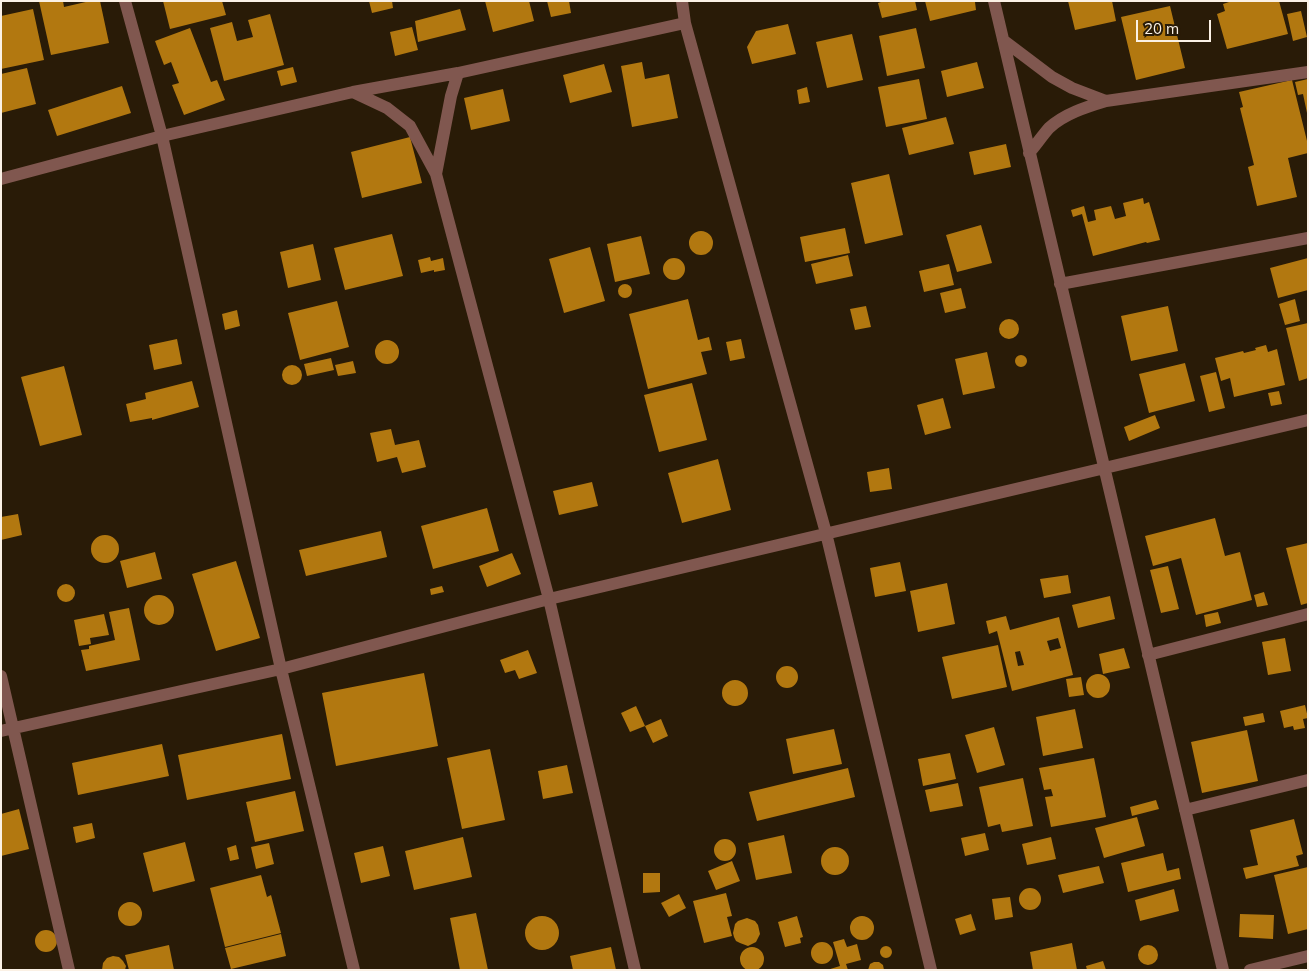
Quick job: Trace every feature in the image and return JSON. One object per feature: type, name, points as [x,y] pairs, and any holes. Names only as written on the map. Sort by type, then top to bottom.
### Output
[{"type":"street","points":[[126,1],[162,136],[281,669],[354,970]]},
{"type":"street","points":[[682,1],[685,23],[826,533],[931,970]]},
{"type":"street","points":[[994,1],[1223,970]]},
{"type":"street","points":[[1,179],[162,136],[353,92],[458,73],[685,23]]},
{"type":"street","points":[[1002,40],[1052,77],[1072,88],[1106,101]]},
{"type":"street","points":[[1029,153],[1050,128],[1061,119],[1106,101],[1308,72]]},
{"type":"street","points":[[436,174],[451,96],[458,73]]},
{"type":"street","points":[[353,92],[387,108],[410,126],[436,174],[549,599],[635,970]]},
{"type":"street","points":[[1060,284],[1308,238]]},
{"type":"street","points":[[7,730],[281,669],[549,599],[1308,420]]},
{"type":"street","points":[[1148,655],[1308,614]]},
{"type":"street","points":[[1,676],[7,730],[69,970]]},
{"type":"street","points":[[1184,810],[1308,780]]},
{"type":"street","points":[[1250,970],[1308,956]]},
{"type":"building","points":[[39,1],[63,1],[64,7],[90,1],[100,1],[109,43],[51,55]]},
{"type":"building","points":[[163,1],[222,1],[226,15],[170,29]]},
{"type":"building","points":[[369,1],[392,1],[393,8],[372,13]]},
{"type":"building","points":[[485,1],[529,1],[534,21],[493,32]]},
{"type":"building","points":[[547,1],[569,1],[571,13],[551,17]]},
{"type":"building","points":[[884,1],[915,1],[917,10],[882,18],[878,3]]},
{"type":"building","points":[[925,1],[973,1],[975,2],[976,10],[930,21]]},
{"type":"building","points":[[1068,1],[1112,1],[1116,21],[1075,30]]},
{"type":"building","points":[[1232,1],[1279,1],[1288,34],[1227,49],[1217,14],[1225,11],[1223,4]]},
{"type":"building","points":[[1170,6],[1185,68],[1136,80],[1121,17]]},
{"type":"building","points":[[33,9],[44,60],[1,69],[1,16]]},
{"type":"building","points":[[460,9],[466,30],[418,42],[415,21]]},
{"type":"building","points":[[1301,11],[1307,37],[1293,41],[1287,14]]},
{"type":"building","points":[[270,14],[284,65],[224,81],[210,28],[232,22],[237,41],[253,37],[248,20]]},
{"type":"building","points":[[788,24],[796,54],[752,64],[747,47],[756,31]]},
{"type":"building","points":[[412,27],[418,50],[395,56],[390,32]]},
{"type":"building","points":[[190,28],[211,82],[217,80],[225,100],[184,115],[172,85],[179,83],[171,62],[164,65],[155,41]]},
{"type":"building","points":[[916,28],[925,68],[887,76],[879,36]]},
{"type":"building","points":[[852,34],[863,80],[827,88],[816,42]]},
{"type":"building","points":[[642,62],[645,79],[669,74],[678,118],[632,127],[621,66]]},
{"type":"building","points":[[977,62],[984,88],[947,97],[941,71]]},
{"type":"building","points":[[604,64],[612,92],[570,103],[563,75]]},
{"type":"building","points":[[293,67],[297,82],[281,86],[277,71]]},
{"type":"building","points":[[27,68],[36,104],[1,113],[1,74]]},
{"type":"building","points":[[919,79],[927,119],[886,127],[878,87]]},
{"type":"building","points":[[1308,79],[1307,113],[1303,94],[1298,95],[1295,82]]},
{"type":"building","points":[[1292,80],[1308,145],[1308,153],[1288,158],[1297,197],[1257,206],[1248,167],[1254,165],[1240,108],[1243,107],[1239,92]]},
{"type":"building","points":[[122,86],[131,113],[57,136],[48,110]]},
{"type":"building","points":[[807,87],[810,102],[799,104],[797,90]]},
{"type":"building","points":[[503,89],[510,121],[471,130],[464,98]]},
{"type":"building","points":[[946,117],[954,144],[909,155],[902,128]]},
{"type":"building","points":[[410,137],[422,183],[362,198],[351,152]]},
{"type":"building","points":[[1006,144],[1011,167],[974,175],[969,152]]},
{"type":"building","points":[[889,174],[903,235],[865,244],[851,183]]},
{"type":"building","points":[[1143,198],[1144,204],[1149,202],[1160,240],[1093,256],[1082,214],[1073,217],[1071,210],[1084,206],[1088,222],[1096,220],[1094,210],[1111,206],[1115,219],[1126,216],[1123,203]]},
{"type":"building","points":[[981,225],[992,263],[957,272],[946,235]]},
{"type":"building","points":[[845,228],[850,253],[805,262],[800,237]]},
{"type":"building","points":[[701,231],[706,232],[712,238],[712,248],[706,254],[701,255],[696,254],[690,248],[689,243],[690,238],[696,232]]},
{"type":"building","points":[[392,234],[403,276],[345,290],[334,248]]},
{"type":"building","points":[[641,236],[650,274],[615,282],[607,244]]},
{"type":"building","points":[[313,244],[321,280],[288,288],[280,252]]},
{"type":"building","points":[[590,247],[605,301],[564,313],[549,259]]},
{"type":"building","points":[[848,255],[853,276],[816,284],[811,264]]},
{"type":"building","points":[[430,257],[431,261],[443,258],[445,270],[421,273],[418,260]]},
{"type":"building","points":[[674,258],[682,261],[685,269],[682,277],[674,280],[666,277],[663,269],[666,261]]},
{"type":"building","points":[[1308,258],[1308,290],[1278,298],[1270,268]]},
{"type":"building","points":[[949,264],[954,285],[924,292],[919,271]]},
{"type":"building","points":[[622,284],[628,284],[632,291],[628,298],[622,298],[618,294],[618,288]]},
{"type":"building","points":[[961,288],[966,308],[945,313],[940,293]]},
{"type":"building","points":[[688,299],[698,340],[709,337],[712,350],[701,352],[707,374],[648,389],[629,314]]},
{"type":"building","points":[[1295,299],[1300,321],[1285,325],[1279,304]]},
{"type":"building","points":[[337,301],[349,347],[300,360],[288,313]]},
{"type":"building","points":[[866,306],[871,327],[855,330],[850,309]]},
{"type":"building","points":[[1168,306],[1178,351],[1131,361],[1121,316]]},
{"type":"building","points":[[237,310],[240,326],[225,330],[222,314]]},
{"type":"building","points":[[1009,319],[1016,322],[1019,329],[1016,336],[1009,339],[1002,336],[999,329],[1002,322]]},
{"type":"building","points":[[1308,323],[1308,378],[1299,381],[1286,328]]},
{"type":"building","points":[[177,339],[182,364],[154,370],[149,345]]},
{"type":"building","points":[[741,339],[745,358],[730,361],[726,342]]},
{"type":"building","points":[[387,340],[396,343],[399,352],[396,361],[387,364],[378,361],[375,352],[378,343]]},
{"type":"building","points":[[1266,345],[1268,352],[1277,349],[1285,385],[1234,397],[1230,378],[1221,381],[1215,358],[1243,351],[1244,353],[1256,350],[1255,348]]},
{"type":"building","points":[[987,352],[995,388],[963,395],[955,359]]},
{"type":"building","points":[[1019,355],[1023,355],[1027,361],[1023,367],[1019,367],[1015,363],[1015,359]]},
{"type":"building","points":[[331,358],[334,370],[307,376],[304,364]]},
{"type":"building","points":[[353,361],[356,373],[338,376],[335,365]]},
{"type":"building","points":[[1185,363],[1195,401],[1149,413],[1139,374]]},
{"type":"building","points":[[292,365],[299,368],[302,375],[299,382],[292,385],[285,382],[282,375],[285,368]]},
{"type":"building","points":[[64,366],[82,435],[40,446],[21,377]]},
{"type":"building","points":[[1216,372],[1225,408],[1209,412],[1200,376]]},
{"type":"building","points":[[192,381],[199,407],[152,420],[152,418],[130,422],[126,404],[146,399],[145,393]]},
{"type":"building","points":[[692,383],[707,440],[659,452],[644,395]]},
{"type":"building","points":[[1279,391],[1282,404],[1271,406],[1268,393]]},
{"type":"building","points":[[943,398],[951,428],[925,435],[917,405]]},
{"type":"building","points":[[1155,415],[1160,428],[1129,441],[1124,427]]},
{"type":"building","points":[[391,429],[395,445],[419,440],[426,467],[402,473],[397,457],[377,462],[370,433]]},
{"type":"building","points":[[718,459],[731,510],[682,523],[668,473]]},
{"type":"building","points":[[889,468],[892,489],[870,492],[867,472]]},
{"type":"building","points":[[592,482],[598,506],[559,515],[553,491]]},
{"type":"building","points":[[487,508],[499,551],[433,569],[421,526]]},
{"type":"building","points":[[18,514],[22,535],[1,540],[1,517]]},
{"type":"building","points":[[1215,518],[1225,556],[1240,552],[1252,600],[1196,615],[1181,558],[1153,566],[1145,536]]},
{"type":"building","points":[[381,531],[387,557],[306,576],[299,550]]},
{"type":"building","points":[[105,535],[115,539],[119,549],[115,559],[105,563],[95,559],[91,549],[95,539]]},
{"type":"building","points":[[1308,543],[1308,603],[1301,605],[1286,548]]},
{"type":"building","points":[[155,552],[162,579],[127,588],[120,561]]},
{"type":"building","points":[[512,553],[521,574],[487,587],[479,566]]},
{"type":"building","points":[[236,561],[260,638],[216,651],[192,574]]},
{"type":"building","points":[[900,562],[906,591],[875,597],[870,568]]},
{"type":"building","points":[[1168,566],[1179,609],[1161,613],[1150,570]]},
{"type":"building","points":[[1068,575],[1071,593],[1044,598],[1040,579]]},
{"type":"building","points":[[947,583],[955,624],[918,632],[910,591]]},
{"type":"building","points":[[66,584],[72,587],[75,593],[72,599],[66,602],[60,599],[57,593],[60,587]]},
{"type":"building","points":[[442,586],[444,592],[431,595],[430,589]]},
{"type":"building","points":[[1264,592],[1268,605],[1257,607],[1254,595]]},
{"type":"building","points":[[159,595],[165,596],[173,604],[173,616],[165,624],[159,625],[153,624],[145,616],[144,610],[145,604],[153,596]]},
{"type":"building","points":[[1110,596],[1115,619],[1078,628],[1072,605]]},
{"type":"building","points":[[129,608],[140,660],[86,671],[81,650],[89,649],[89,646],[115,640],[109,612]]},
{"type":"building","points":[[1218,612],[1221,623],[1206,627],[1204,615]]},
{"type":"building","points":[[104,614],[109,635],[90,638],[91,644],[79,646],[74,620]]},
{"type":"building","points":[[1006,616],[1010,630],[1059,617],[1073,675],[1012,691],[997,631],[989,634],[986,621]],"holes":[[[1058,638],[1061,648],[1050,651],[1047,641]],[[1020,651],[1024,665],[1018,666],[1015,652]]]},
{"type":"building","points":[[1285,638],[1291,671],[1268,675],[1262,642]]},
{"type":"building","points":[[998,645],[1007,687],[952,699],[942,657]]},
{"type":"building","points":[[1124,648],[1130,668],[1103,674],[1099,654]]},
{"type":"building","points":[[528,650],[537,673],[519,679],[515,670],[505,673],[500,660]]},
{"type":"building","points":[[783,666],[791,666],[798,673],[798,681],[791,688],[783,688],[776,681],[776,673]]},
{"type":"building","points":[[424,673],[438,746],[336,766],[322,693]]},
{"type":"building","points":[[1098,674],[1106,678],[1110,686],[1106,694],[1098,698],[1090,694],[1086,686],[1090,678]]},
{"type":"building","points":[[1081,677],[1084,695],[1069,697],[1066,679]]},
{"type":"building","points":[[735,680],[744,684],[748,693],[744,702],[735,706],[726,702],[722,693],[726,684]]},
{"type":"building","points":[[1305,705],[1308,718],[1303,719],[1305,728],[1294,730],[1293,726],[1284,728],[1280,711]]},
{"type":"building","points":[[636,706],[645,726],[630,732],[621,713]]},
{"type":"building","points":[[1075,709],[1083,748],[1043,756],[1036,717]]},
{"type":"building","points":[[1263,713],[1265,722],[1245,726],[1243,717]]},
{"type":"building","points":[[661,719],[668,736],[653,743],[645,726]]},
{"type":"building","points":[[994,727],[1005,765],[977,773],[965,735]]},
{"type":"building","points":[[834,729],[842,764],[793,774],[786,739]]},
{"type":"building","points":[[1247,730],[1258,781],[1202,793],[1191,742]]},
{"type":"building","points":[[282,734],[291,779],[187,800],[178,755]]},
{"type":"building","points":[[162,744],[169,776],[78,795],[72,763]]},
{"type":"building","points":[[490,749],[505,820],[462,829],[447,758]]},
{"type":"building","points":[[950,753],[956,779],[923,786],[918,759]]},
{"type":"building","points":[[1094,758],[1106,817],[1051,827],[1045,797],[1053,796],[1051,789],[1044,790],[1039,768]]},
{"type":"building","points":[[567,765],[573,793],[543,799],[538,771]]},
{"type":"building","points":[[848,768],[855,797],[757,821],[749,792]]},
{"type":"building","points":[[1023,778],[1033,826],[1002,832],[1000,824],[988,827],[979,787]]},
{"type":"building","points":[[958,783],[963,806],[930,812],[925,790]]},
{"type":"building","points":[[295,791],[304,831],[255,842],[246,802]]},
{"type":"building","points":[[1156,800],[1159,809],[1132,816],[1130,807]]},
{"type":"building","points":[[19,809],[29,849],[1,856],[1,814]]},
{"type":"building","points":[[1137,817],[1145,846],[1104,858],[1095,828]]},
{"type":"building","points":[[1294,819],[1303,854],[1296,856],[1299,866],[1246,879],[1243,868],[1258,865],[1250,830]]},
{"type":"building","points":[[92,823],[95,838],[76,843],[73,827]]},
{"type":"building","points":[[985,833],[989,850],[965,856],[961,838]]},
{"type":"building","points":[[784,835],[792,873],[756,880],[748,843]]},
{"type":"building","points":[[463,837],[472,877],[414,890],[405,851]]},
{"type":"building","points":[[1051,837],[1056,859],[1027,865],[1022,844]]},
{"type":"building","points":[[725,839],[733,842],[736,850],[733,858],[725,861],[717,858],[714,850],[717,842]]},
{"type":"building","points":[[185,842],[195,881],[153,892],[143,853]]},
{"type":"building","points":[[269,843],[274,864],[256,869],[251,847]]},
{"type":"building","points":[[236,845],[239,859],[230,861],[227,848]]},
{"type":"building","points":[[383,846],[390,876],[361,883],[354,853]]},
{"type":"building","points":[[835,847],[845,851],[849,861],[845,871],[835,875],[825,871],[821,861],[825,851]]},
{"type":"building","points":[[1163,853],[1167,871],[1179,868],[1181,879],[1128,892],[1121,863]]},
{"type":"building","points":[[732,861],[740,881],[716,890],[708,871]]},
{"type":"building","points":[[1099,866],[1104,883],[1063,893],[1058,875]]},
{"type":"building","points":[[1308,867],[1308,929],[1288,934],[1274,875]]},
{"type":"building","points":[[643,873],[660,873],[660,892],[643,893]]},
{"type":"building","points":[[261,875],[267,897],[271,895],[281,933],[225,947],[210,888]]},
{"type":"building","points":[[1030,888],[1038,891],[1041,899],[1038,907],[1030,910],[1022,907],[1019,899],[1022,891]]},
{"type":"building","points":[[1174,889],[1179,911],[1140,921],[1135,900]]},
{"type":"building","points":[[726,893],[732,916],[727,917],[732,936],[704,943],[693,901]]},
{"type":"building","points":[[679,894],[686,908],[669,917],[661,903]]},
{"type":"building","points":[[1010,897],[1013,917],[995,920],[992,899]]},
{"type":"building","points":[[130,902],[139,905],[142,914],[139,923],[130,926],[121,923],[118,914],[121,905]]},
{"type":"building","points":[[476,913],[488,970],[460,970],[450,918]]},
{"type":"building","points":[[971,914],[976,930],[960,935],[955,919]]},
{"type":"building","points":[[1240,914],[1274,915],[1273,939],[1239,937]]},
{"type":"building","points":[[542,916],[549,917],[554,921],[558,926],[558,940],[554,945],[549,949],[542,950],[535,949],[530,945],[526,940],[525,933],[526,926],[530,921],[535,917]]},
{"type":"building","points":[[797,916],[803,937],[800,938],[801,943],[785,947],[778,922]]},
{"type":"building","points":[[862,916],[871,919],[874,928],[871,937],[862,940],[853,937],[850,928],[853,919]]},
{"type":"building","points":[[747,918],[755,921],[760,934],[756,942],[748,946],[736,941],[733,933],[735,924]]},
{"type":"building","points":[[42,930],[50,930],[57,937],[57,945],[50,952],[42,952],[35,945],[35,937]]},
{"type":"building","points":[[281,934],[286,956],[231,969],[225,948]]},
{"type":"building","points":[[844,939],[847,947],[857,944],[861,960],[846,964],[848,970],[827,970],[840,966],[833,942]]},
{"type":"building","points":[[818,942],[826,942],[833,949],[833,957],[826,964],[818,964],[811,957],[811,949]]},
{"type":"building","points":[[1072,943],[1077,970],[1033,970],[1030,952]]},
{"type":"building","points":[[169,945],[174,970],[129,970],[125,955]]},
{"type":"building","points":[[1144,945],[1152,945],[1158,951],[1158,959],[1152,965],[1144,965],[1138,959],[1138,951]]},
{"type":"building","points":[[886,946],[892,952],[886,958],[880,952]]},
{"type":"building","points":[[611,947],[616,970],[573,970],[570,956]]},
{"type":"building","points":[[752,947],[757,948],[763,954],[763,964],[757,970],[752,971],[747,970],[741,964],[740,959],[741,954],[747,948]]},
{"type":"building","points":[[119,957],[123,961],[126,966],[125,970],[102,970],[103,963],[107,958]]},
{"type":"building","points":[[1103,961],[1106,970],[1087,970],[1086,966]]},
{"type":"building","points":[[879,962],[883,965],[884,970],[868,970],[870,964]]}]
